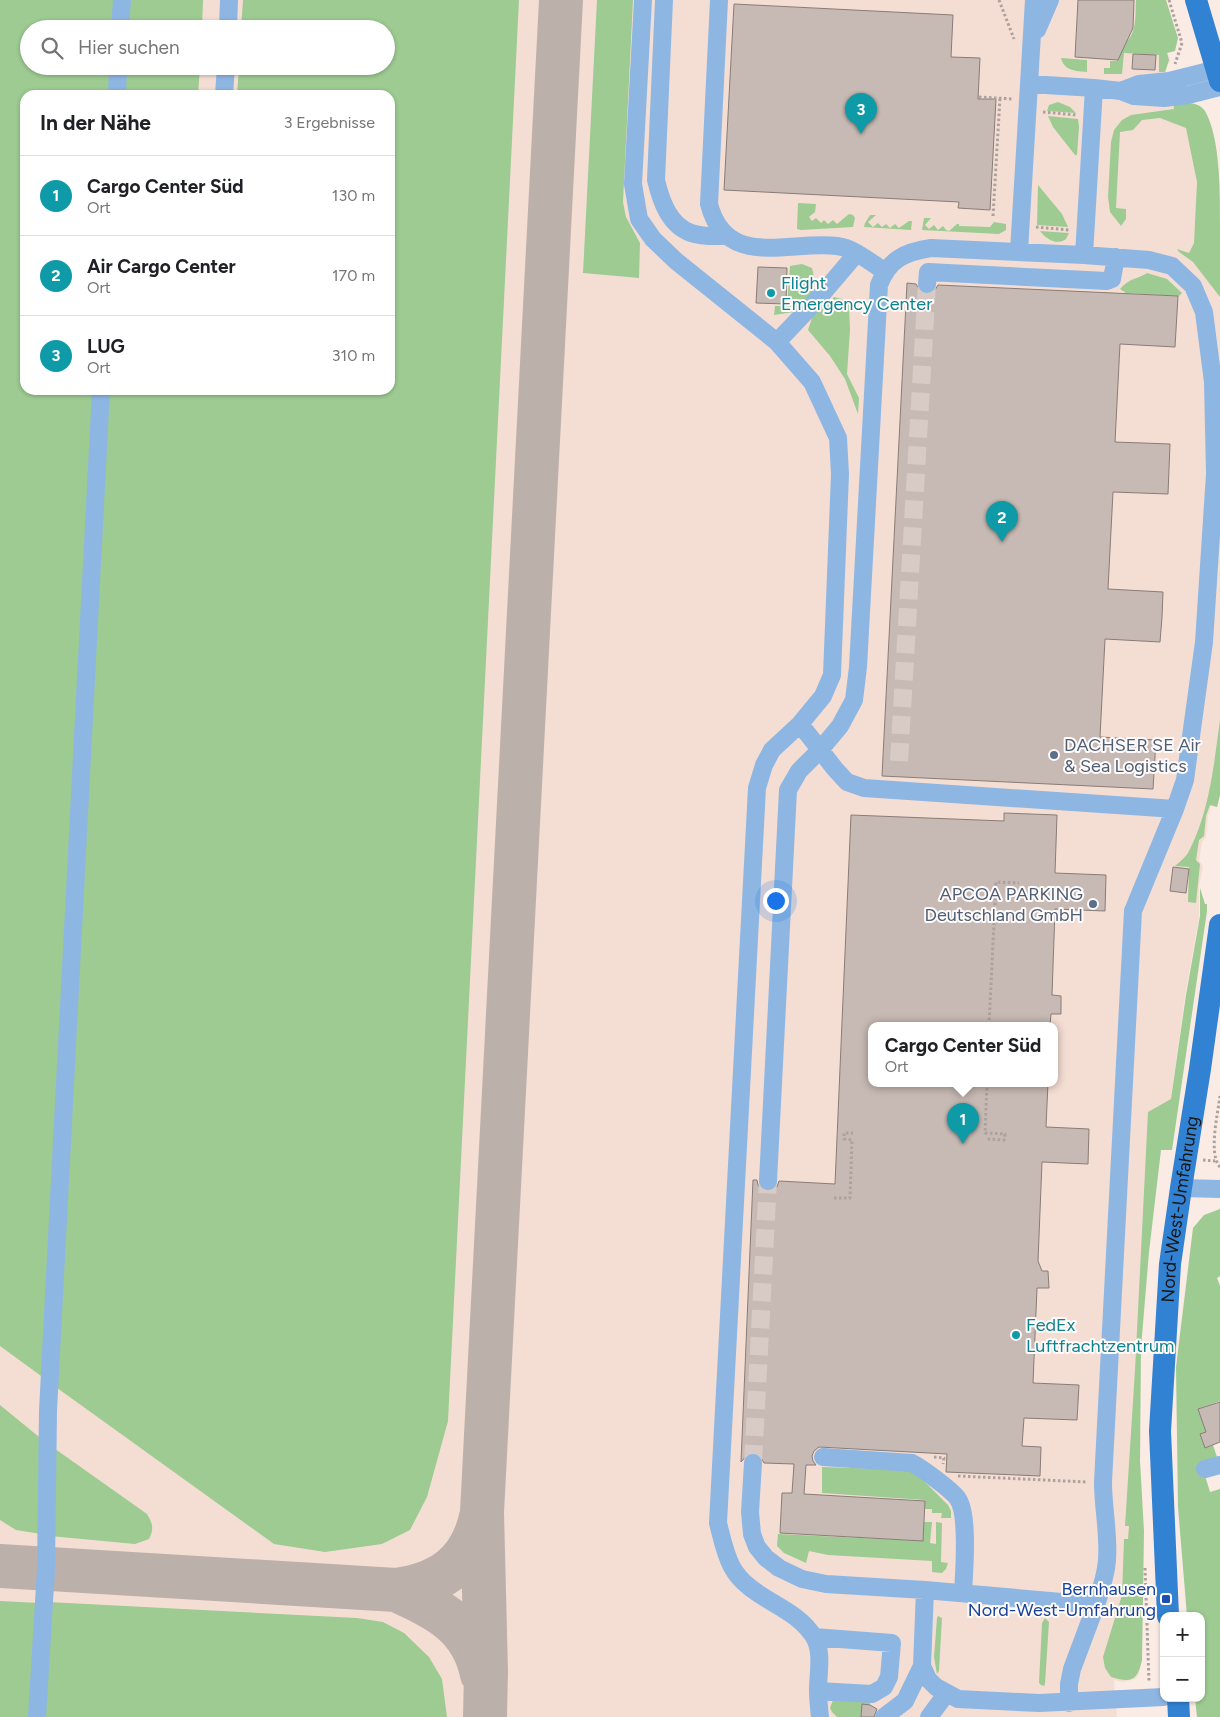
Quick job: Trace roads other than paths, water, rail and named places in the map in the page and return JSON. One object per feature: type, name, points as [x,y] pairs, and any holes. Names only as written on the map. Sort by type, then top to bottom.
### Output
[{"type":"main road","points":[[1196,0],[1219,79]]},
{"type":"main road","name":"Nord-West-Umfahrung","points":[[1168,1612],[1160,1431],[1170,1264],[1220,925]]},
{"type":"main road","points":[[1178,1702],[1179,1717]]},
{"type":"street","points":[[121,20],[122,0]]},
{"type":"street","points":[[229,20],[230,0]]},
{"type":"street","points":[[643,0],[633,184],[639,219],[653,239],[676,261],[777,342],[812,382],[838,438],[840,474],[832,675],[823,696],[800,724],[772,750],[764,765],[757,788],[718,1523],[725,1551],[733,1569],[749,1587],[798,1618],[814,1637],[819,1653],[818,1691],[820,1717]]},
{"type":"street","points":[[664,0],[656,180],[660,196],[672,219],[681,228],[691,233],[702,235],[726,236]]},
{"type":"street","points":[[719,0],[709,204],[712,216],[718,227],[726,236],[749,247],[838,246],[857,253],[884,271]]},
{"type":"street","points":[[1019,251],[1024,44],[1034,0]]},
{"type":"street","points":[[1024,44],[1050,0]]},
{"type":"street","points":[[117,90],[118,75]]},
{"type":"street","points":[[224,90],[225,75]]},
{"type":"street","points":[[1023,97],[1094,88],[1121,91],[1134,96],[1164,98],[1188,95],[1219,79]]},
{"type":"street","points":[[1121,91],[1139,84],[1219,79]]},
{"type":"street","points":[[1084,254],[1094,88]]},
{"type":"street","points":[[768,1181],[788,790],[799,771],[840,726],[854,700],[858,667],[879,284],[884,271],[890,264],[903,256],[915,251],[931,248],[1084,254],[1149,260],[1172,266],[1193,286],[1204,312],[1213,382],[1214,474],[1204,642],[1185,780],[1133,911],[1102,1482],[1108,1545],[1107,1562],[1096,1605],[1072,1669],[1069,1684],[1069,1703]]},
{"type":"street","points":[[777,342],[816,301],[857,253]]},
{"type":"street","points":[[928,284],[928,272],[1106,281],[1112,279],[1116,257]]},
{"type":"street","points":[[37,1717],[46,1569],[48,1411],[101,395]]},
{"type":"street","points":[[800,724],[847,782],[864,788],[1175,809]]},
{"type":"street","points":[[1181,1188],[1220,1190]]},
{"type":"street","points":[[823,1457],[912,1463],[923,1469],[958,1499],[964,1515],[964,1593]]},
{"type":"street","points":[[753,1463],[750,1512],[752,1534],[757,1547],[779,1568],[802,1579],[826,1584],[926,1590],[1096,1605]]},
{"type":"street","points":[[884,1717],[905,1701],[922,1666],[926,1590]]},
{"type":"street","points":[[814,1637],[892,1643],[889,1677],[884,1687],[872,1694],[818,1691]]},
{"type":"street","points":[[922,1666],[928,1679],[946,1694],[958,1699],[998,1702],[1069,1703],[1160,1697]]},
{"type":"street","points":[[929,1717],[946,1694]]},
{"type":"tunnel","points":[[899,761],[927,284]]},
{"type":"tunnel","points":[[753,1463],[768,1181]]},
{"type":"place","name":"LUG","points":[[861,134]]},
{"type":"place","name":"Flight Emergency Center","points":[[771,293]]},
{"type":"place","name":"Air Cargo Center","points":[[1002,542]]},
{"type":"place","name":"DACHSER SE Air & Sea Logistics","points":[[1054,755]]},
{"type":"place","name":"APCOA PARKING Deutschland GmbH","points":[[1093,904]]},
{"type":"place","name":"Cargo Center Süd","points":[[963,1144]]},
{"type":"place","name":"FedEx Luftfrachtzentrum","points":[[1016,1335]]},
{"type":"place","name":"Bernhausen Nord-West-Umfahrung","points":[[1166,1599]]}]
